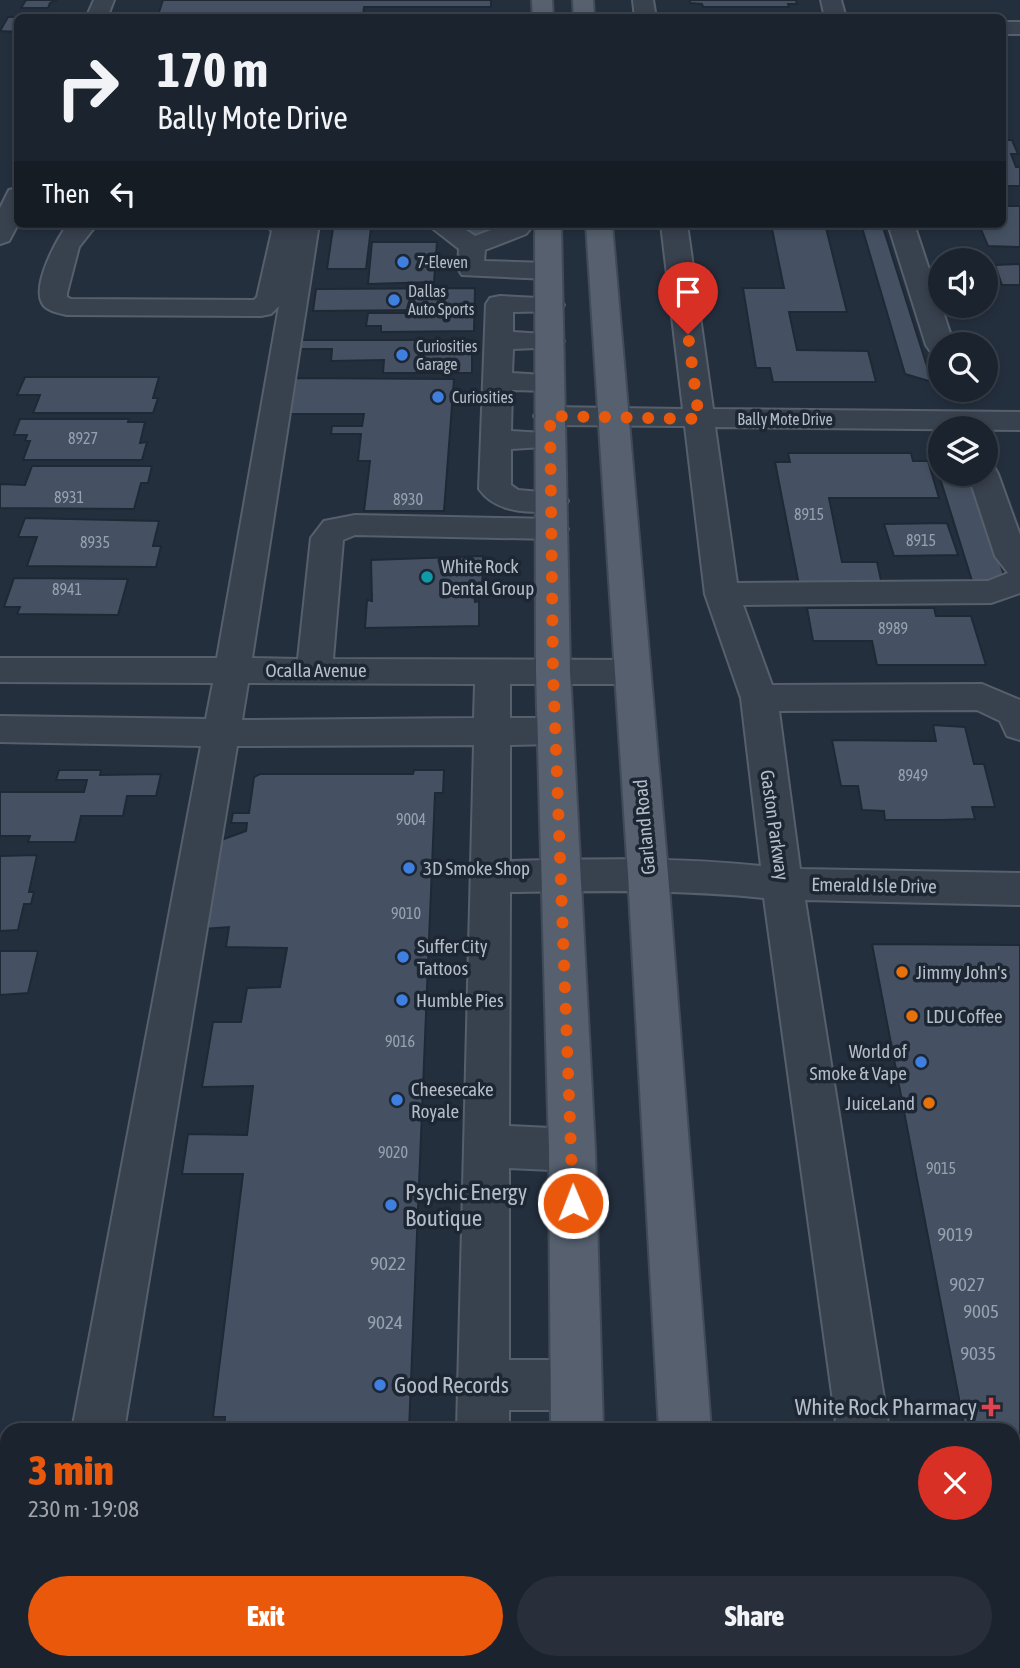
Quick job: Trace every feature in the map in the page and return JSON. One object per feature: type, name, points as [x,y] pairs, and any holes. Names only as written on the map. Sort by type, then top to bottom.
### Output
[{"type":"main road","points":[[548,228],[553,671],[572,1150],[577,1408]]},
{"type":"main road","name":"Garland Road","points":[[599,228],[648,874],[685,1423]]},
{"type":"street","points":[[0,236],[14,204]]},
{"type":"street","points":[[79,228],[72,234],[52,291],[54,301],[66,307],[261,308],[270,300],[286,228]]},
{"type":"street","points":[[99,1423],[232,670],[305,228]]},
{"type":"street","points":[[446,228],[472,246]]},
{"type":"street","points":[[472,246],[510,228]]},
{"type":"street","name":"Gaston Parkway","points":[[675,228],[722,594],[759,698],[794,974],[862,1423]]},
{"type":"street","points":[[902,228],[936,332]]},
{"type":"street","points":[[472,246],[471,269],[548,271]]},
{"type":"street","points":[[550,305],[500,297],[495,489],[511,500],[552,515]]},
{"type":"street","points":[[499,340],[550,341]]},
{"type":"street","points":[[498,381],[550,382]]},
{"type":"street","name":"Bally Mote Drive","points":[[497,440],[612,416],[928,423]]},
{"type":"street","name":"Bally Mote Drive","points":[[998,422],[1020,421]]},
{"type":"street","points":[[988,486],[1011,555],[1020,566]]},
{"type":"street","points":[[314,671],[327,538],[335,528],[552,515]]},
{"type":"street","points":[[722,594],[991,592],[1020,581]]},
{"type":"street","points":[[9,670],[0,727],[219,733],[555,731]]},
{"type":"street","name":"Ocalla Avenue","points":[[9,670],[632,672]]},
{"type":"street","points":[[493,671],[484,1408],[577,1408]]},
{"type":"street","points":[[759,698],[982,697],[1016,713],[1020,727]]},
{"type":"street","name":"Emerald Isle Drive","points":[[490,877],[648,874],[783,884],[1020,888]]},
{"type":"street","points":[[489,1146],[572,1150]]},
{"type":"building","points":[[26,0],[57,0],[50,3],[48,8],[21,8]]},
{"type":"building","points":[[163,0],[491,0],[491,7],[364,7],[363,14],[158,14]]},
{"type":"building","points":[[690,0],[796,0],[797,4],[788,4],[789,7],[703,7],[702,4],[690,3]]},
{"type":"building","points":[[8,17],[14,17],[14,32],[0,31]]},
{"type":"building","points":[[1006,140],[1012,140],[1018,154],[1011,154],[1016,167],[1020,167],[1020,186],[1006,186]]},
{"type":"building","points":[[1006,206],[1020,206],[1020,247],[988,246],[980,228],[1006,228]]},
{"type":"building","points":[[333,228],[371,228],[366,269],[327,269]]},
{"type":"building","points":[[465,228],[492,228],[496,231],[477,237]]},
{"type":"building","points":[[772,228],[826,228],[847,312],[789,312],[797,350],[868,351],[876,382],[773,382],[770,368],[756,368],[743,288],[784,288]]},
{"type":"building","points":[[862,228],[883,228],[928,369],[928,381],[905,374]]},
{"type":"building","name":"7-Eleven","points":[[372,242],[437,242],[434,282],[368,284]]},
{"type":"building","points":[[1020,264],[1020,285],[1002,285],[998,265]]},
{"type":"building","name":"Dallas Auto Sports","points":[[475,288],[474,331],[381,332],[381,326],[366,326],[368,313],[430,313],[430,310],[313,311],[316,289]]},
{"type":"building","name":"Curiosities Garage","points":[[302,340],[472,340],[472,373],[383,373],[384,360],[331,361],[332,349],[300,349]]},
{"type":"building","points":[[25,377],[159,377],[153,398],[158,398],[153,413],[33,413],[40,395],[17,395]]},
{"type":"building","points":[[291,378],[454,379],[444,511],[364,511],[370,461],[358,461],[361,434],[331,434],[332,426],[362,426],[364,414],[285,414]]},
{"type":"building","points":[[20,419],[129,419],[128,422],[145,422],[140,443],[147,442],[142,460],[23,460],[30,441],[25,441],[27,435],[14,435]]},
{"type":"building","points":[[788,453],[911,453],[913,461],[928,461],[928,486],[935,486],[939,498],[829,498],[842,562],[877,562],[882,585],[799,585],[775,462],[790,462]]},
{"type":"building","points":[[32,466],[152,466],[148,483],[141,483],[134,509],[0,508],[0,484],[25,485]]},
{"type":"building","points":[[942,486],[974,486],[1005,578],[973,584]]},
{"type":"building","points":[[25,518],[159,521],[153,546],[161,546],[156,567],[27,566],[37,537],[18,537]]},
{"type":"building","points":[[947,523],[958,555],[894,556],[884,524]]},
{"type":"building","name":"White Rock Dental Group","points":[[483,556],[482,594],[474,594],[475,602],[479,601],[479,626],[365,628],[367,600],[372,601],[371,560]]},
{"type":"building","points":[[14,578],[128,579],[118,615],[17,614],[20,607],[4,607]]},
{"type":"building","points":[[807,608],[934,608],[936,616],[971,616],[986,665],[877,665],[872,641],[813,641]]},
{"type":"building","points":[[933,725],[965,727],[974,764],[984,764],[995,807],[972,807],[975,819],[941,820],[885,820],[884,811],[862,810],[858,786],[841,786],[832,740],[936,741]]},
{"type":"building","points":[[59,770],[101,770],[100,775],[161,774],[156,796],[127,796],[123,816],[81,816],[75,842],[28,842],[30,836],[0,836],[0,792],[84,792],[87,780],[56,780]]},
{"type":"building","points":[[414,770],[444,770],[443,793],[435,793],[409,1423],[225,1423],[225,1417],[213,1417],[243,1174],[182,1174],[188,1134],[247,1135],[253,1086],[202,1087],[213,1022],[241,1022],[247,988],[280,987],[287,948],[226,947],[229,927],[203,929],[213,843],[246,831],[247,823],[231,823],[233,813],[249,813],[254,777],[260,774],[413,774]]},
{"type":"building","points":[[37,855],[29,892],[34,892],[31,904],[24,904],[18,930],[0,931],[0,856]]},
{"type":"building","points":[[872,944],[1020,945],[1020,1423],[964,1423]]},
{"type":"building","points":[[0,951],[38,951],[28,993],[0,995]]},
{"type":"place","name":"7-Eleven","points":[[403,262]]},
{"type":"place","name":"Dallas Auto Sports","points":[[394,300]]},
{"type":"place","name":"Curiosities Garage","points":[[402,355]]},
{"type":"place","name":"Curiosities","points":[[438,397]]},
{"type":"place","name":"White Rock Dental Group","points":[[427,577]]},
{"type":"place","name":"3D Smoke Shop","points":[[409,868]]},
{"type":"place","name":"Suffer City Tattoos","points":[[403,957]]},
{"type":"place","name":"Jimmy John's","points":[[902,972]]},
{"type":"place","name":"Humble Pies","points":[[402,1000]]},
{"type":"place","name":"LDU Coffee","points":[[912,1016]]},
{"type":"place","name":"World of Smoke & Vape","points":[[921,1062]]},
{"type":"place","name":"Cheesecake Royale","points":[[397,1100]]},
{"type":"place","name":"JuiceLand","points":[[929,1103]]},
{"type":"place","name":"Psychic Energy Boutique","points":[[391,1205]]},
{"type":"place","name":"Good Records","points":[[380,1385]]},
{"type":"place","name":"White Rock Pharmacy","points":[[991,1407]]},
{"type":"route","points":[[573,1203],[553,671],[550,416],[699,419],[688,334]]}]
